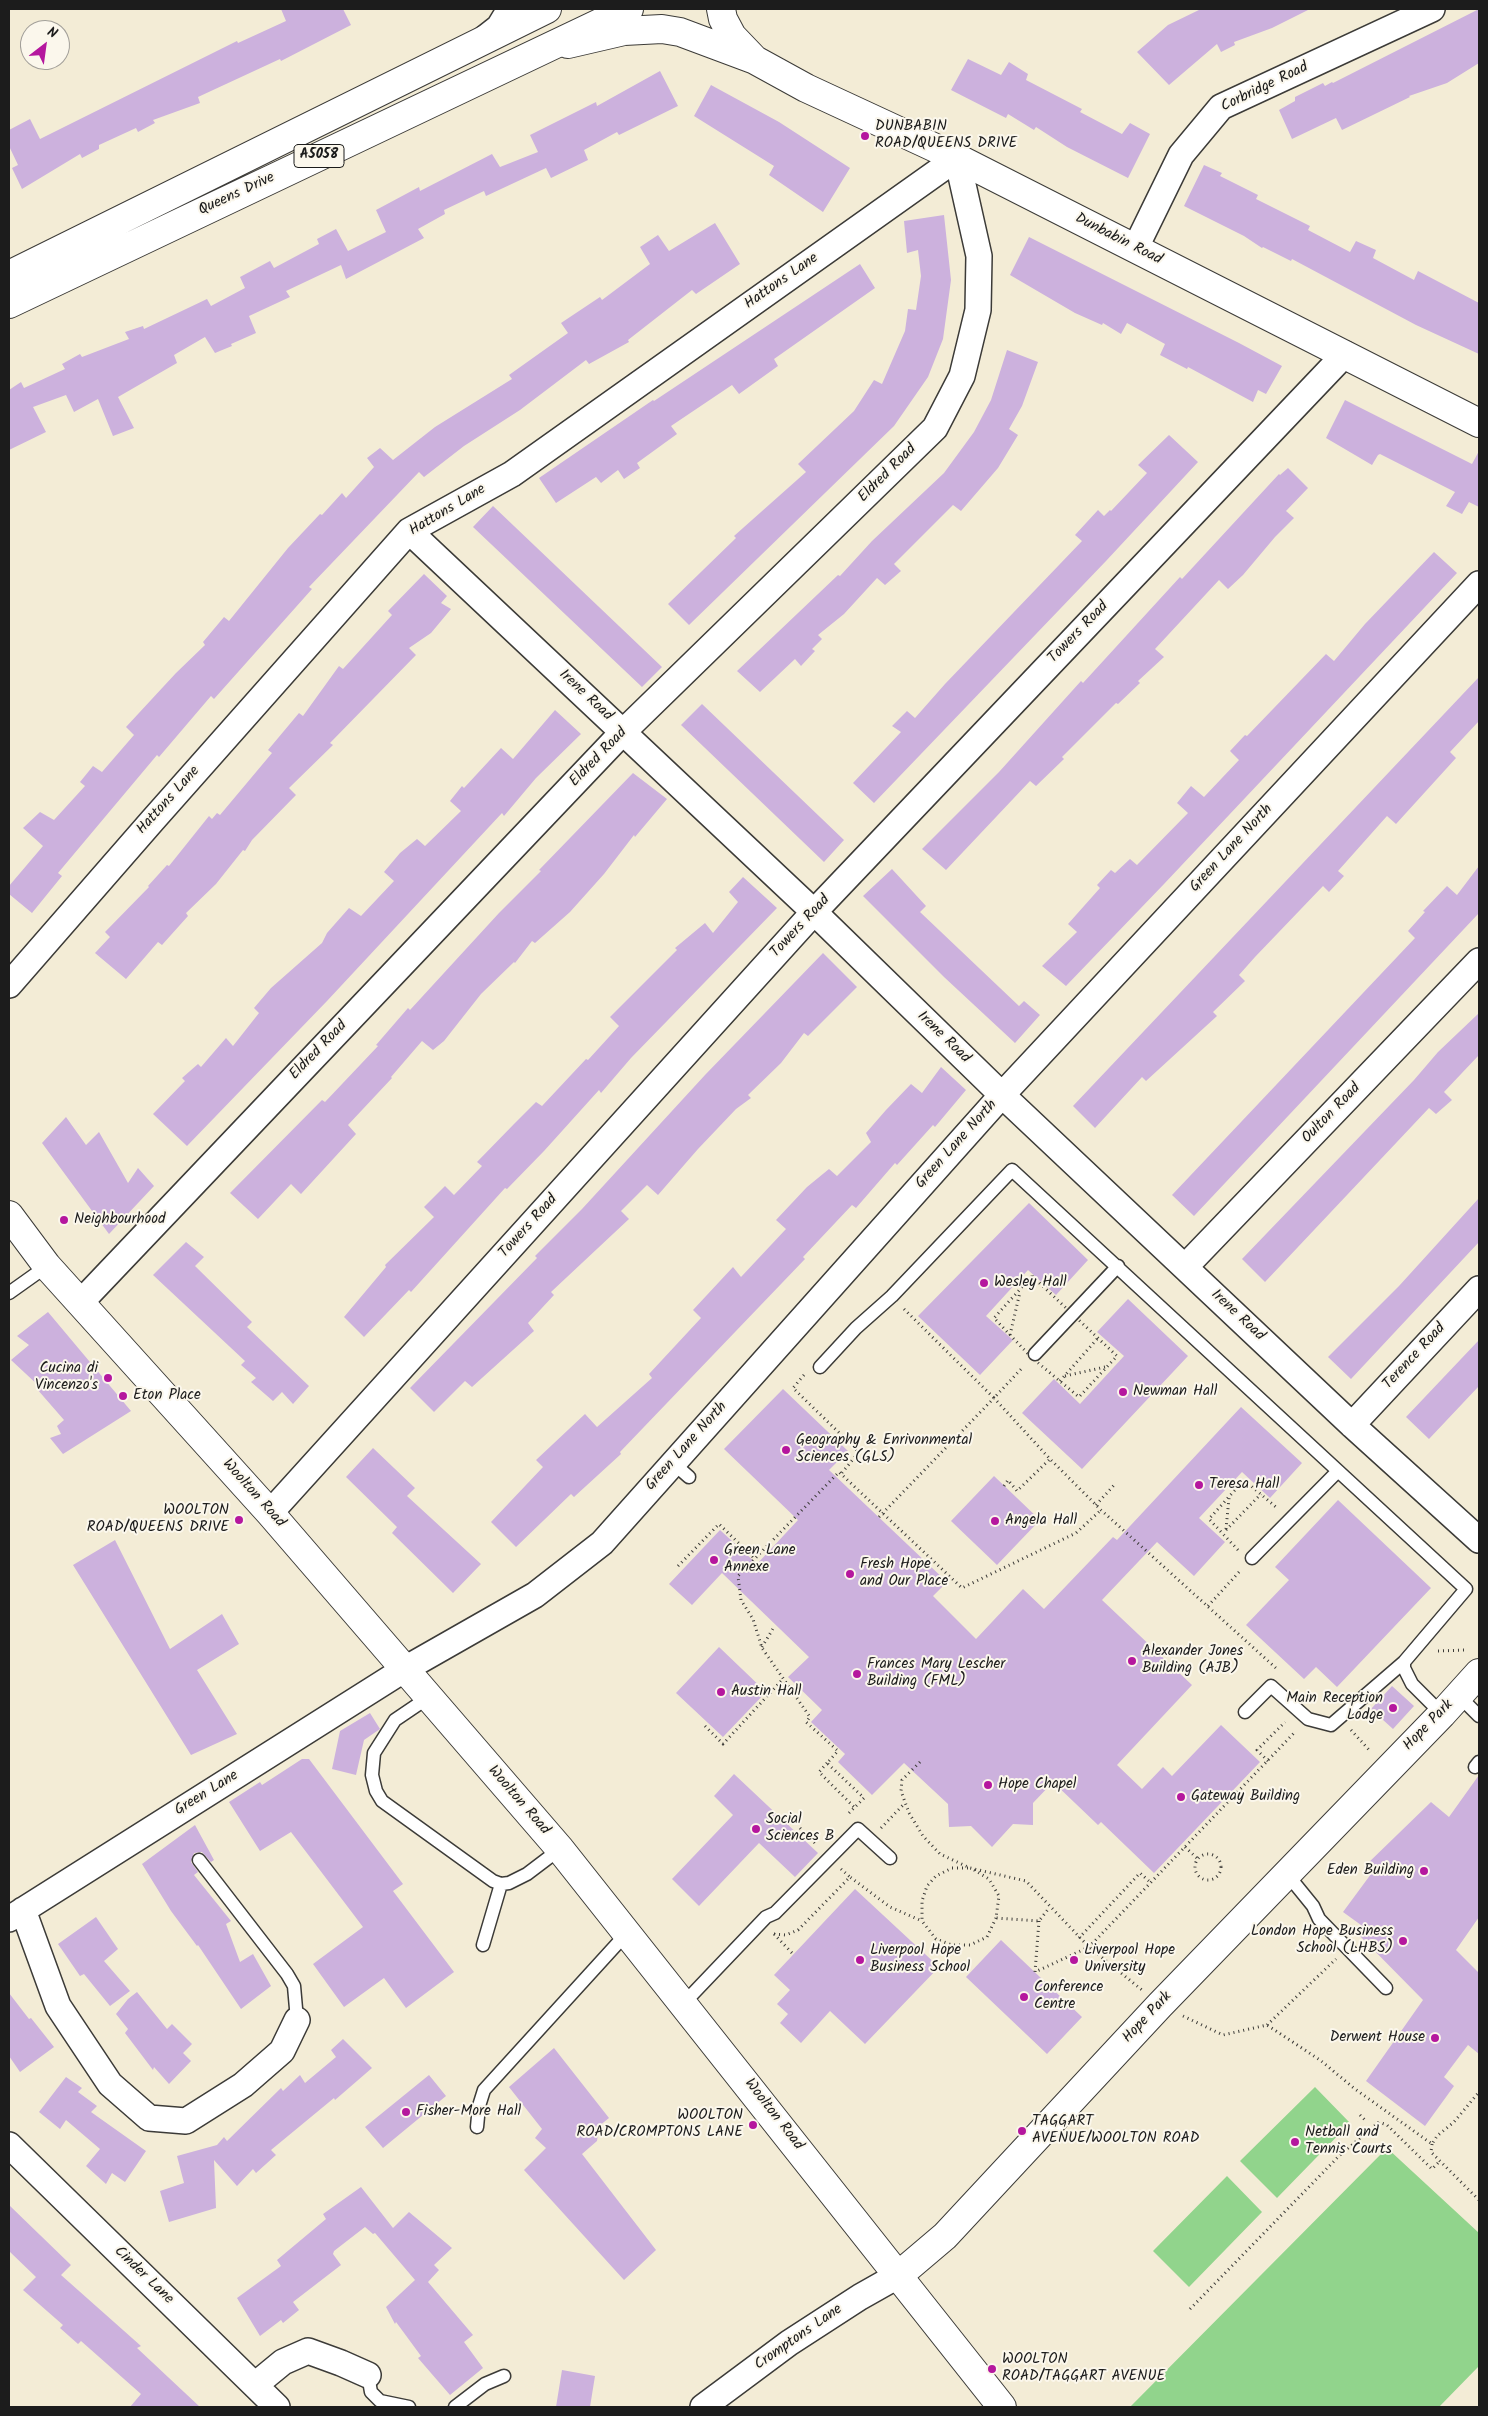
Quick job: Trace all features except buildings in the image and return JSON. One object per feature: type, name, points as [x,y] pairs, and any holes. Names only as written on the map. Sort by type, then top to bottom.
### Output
[{"type":"main road","name":"Queens Drive","points":[[9,275],[546,9]]},
{"type":"main road","name":"Queens Drive","points":[[9,304],[629,9]]},
{"type":"main road","name":"Dunbabin Road","points":[[721,9],[732,36],[755,60]]},
{"type":"main road","name":"Dunbabin Road","points":[[545,50],[624,31],[662,29],[680,32],[755,60],[806,88],[957,158],[1479,423]]},
{"type":"main road","name":"Woolton Road","points":[[9,1215],[48,1266],[270,1513],[560,1849],[684,2003],[1002,2407]]},
{"type":"main road","name":"Hope Park","points":[[899,2275],[945,2236],[1160,2005],[1450,1704],[1477,1661]]},
{"type":"street","points":[[485,38],[499,27],[510,9]]},
{"type":"street","name":"Corbridge Road","points":[[1135,249],[1181,155],[1220,107],[1432,9]]},
{"type":"street","name":"Hattons Lane","points":[[9,985],[410,531],[512,474],[957,158]]},
{"type":"street","name":"Eldred Road","points":[[80,1302],[623,732],[935,428],[962,376],[978,310],[979,256],[957,158]]},
{"type":"street","name":"Towers Road","points":[[270,1513],[814,912],[1345,354]]},
{"type":"street","name":"Irene Road","points":[[410,531],[814,912],[1002,1095],[1352,1424],[1479,1540]]},
{"type":"street","name":"Green Lane North","points":[[406,1669],[535,1595],[602,1542],[681,1470],[1002,1095],[1479,584]]},
{"type":"street","name":"Oulton Road","points":[[1185,1267],[1479,960]]},
{"type":"street","name":"Terence Road","points":[[1352,1424],[1479,1289]]},
{"type":"street","name":"Green Lane","points":[[16,1915],[406,1669]]},
{"type":"street","points":[[16,1915],[58,2006],[110,2084],[149,2118],[186,2121],[243,2085],[282,2051],[297,2020]]},
{"type":"street","name":"Cinder Lane","points":[[9,2145],[277,2407]]},
{"type":"street","name":"Cromptons Lane","points":[[703,2407],[789,2343],[860,2297],[899,2275]]},
{"type":"street","points":[[255,2385],[283,2362],[308,2351],[341,2362],[368,2375]]},
{"type":"lane","points":[[820,1368],[856,1328],[892,1296],[1012,1170],[1466,1589],[1404,1662],[1332,1725],[1308,1719],[1271,1686],[1245,1712]]},
{"type":"lane","points":[[9,1293],[48,1266]]},
{"type":"lane","points":[[1035,1354],[1118,1266]]},
{"type":"lane","points":[[1251,1560],[1338,1471]]},
{"type":"lane","points":[[1404,1662],[1404,1668],[1412,1684],[1450,1704],[1479,1716]]},
{"type":"lane","points":[[428,1697],[395,1720],[374,1753],[372,1775],[376,1791],[382,1801],[493,1881],[501,1884],[509,1883],[527,1874],[560,1849]]},
{"type":"lane","points":[[684,2003],[766,1917],[775,1912],[858,1829],[890,1858]]},
{"type":"lane","points":[[199,1860],[287,1974],[294,1986],[297,2020]]},
{"type":"lane","points":[[1287,1874],[1313,1906],[1319,1919],[1386,1988]]},
{"type":"lane","points":[[484,1946],[501,1884]]},
{"type":"lane","points":[[477,2127],[479,2106],[484,2090],[627,1932]]},
{"type":"lane","points":[[368,2375],[371,2392],[380,2400],[409,2407]]},
{"type":"lane","points":[[455,2407],[485,2384],[504,2376]]},
{"type":"path","points":[[1010,1336],[1020,1290]]},
{"type":"path","points":[[892,1296],[994,1398],[1050,1460],[1100,1510],[1282,1674],[1271,1686]]},
{"type":"path","points":[[1060,1382],[1098,1338]]},
{"type":"path","points":[[879,1517],[1035,1354]]},
{"type":"path","points":[[1064,1376],[1107,1367]]},
{"type":"path","points":[[820,1368],[807,1372],[793,1388],[859,1452],[841,1474]]},
{"type":"path","points":[[1004,1486],[1008,1480],[1017,1491],[1050,1460]]},
{"type":"path","points":[[854,1808],[818,1772],[838,1751],[806,1722],[810,1717],[762,1648],[753,1619],[741,1600],[738,1576],[839,1472],[962,1588],[1076,1533],[1100,1510]]},
{"type":"path","points":[[1208,1606],[1251,1560],[1209,1519],[1244,1480],[1290,1520]]},
{"type":"path","points":[[1096,1506],[1115,1484]]},
{"type":"path","points":[[1226,1530],[1261,1494]]},
{"type":"path","points":[[1226,1537],[1229,1496]]},
{"type":"path","points":[[678,1566],[719,1524],[755,1559]]},
{"type":"path","points":[[762,1648],[774,1627]]},
{"type":"path","points":[[1421,1640],[1434,1651],[1477,1661]]},
{"type":"path","points":[[705,1726],[723,1744],[783,1679]]},
{"type":"path","points":[[1268,1761],[1257,1750],[1297,1709]]},
{"type":"path","points":[[1340,1718],[1388,1768]]},
{"type":"path","points":[[1049,1908],[1039,1921],[1034,1972],[1089,1947],[1308,1719]]},
{"type":"path","points":[[768,1933],[786,1935],[798,1930],[850,1877],[890,1907],[922,1921],[936,1939],[952,1945],[970,1945],[987,1937],[996,1918],[999,1896],[989,1879],[940,1854],[923,1836],[905,1803],[901,1791],[902,1780],[920,1762]]},
{"type":"path","points":[[827,1763],[864,1798]]},
{"type":"path","points":[[870,1840],[905,1803]]},
{"type":"path","points":[[1185,1847],[1198,1859]]},
{"type":"path","points":[[1210,1854],[1217,1858],[1221,1865],[1218,1877],[1209,1880],[1201,1878],[1196,1871],[1198,1859],[1210,1854]]},
{"type":"path","points":[[922,1921],[922,1901],[927,1886],[936,1876],[952,1868],[970,1868],[1026,1881],[1049,1908],[1089,1947],[1160,2005],[1223,2035],[1267,2025],[1337,1959]]},
{"type":"path","points":[[1080,1938],[1140,1873],[1151,1883]]},
{"type":"path","points":[[996,1918],[1039,1921]]},
{"type":"path","points":[[774,1934],[793,1954]]},
{"type":"path","points":[[1267,2025],[1320,2060],[1355,2089],[1432,2144]]},
{"type":"path","points":[[1479,2092],[1454,2122],[1437,2136],[1432,2144],[1431,2152],[1479,2200]]},
{"type":"path","points":[[1360,2115],[1366,2122]]},
{"type":"path","points":[[1190,2309],[1340,2155],[1379,2122],[1387,2125],[1432,2169],[1440,2161]]},
{"type":"green space","name":"Netball and Tennis Courts","points":[[1315,2087],[1350,2123],[1277,2198],[1240,2161]]},
{"type":"green space","points":[[1387,2148],[1479,2233],[1479,2366],[1439,2407],[1130,2407]]},
{"type":"green space","points":[[1227,2176],[1262,2212],[1189,2287],[1153,2251]]},
{"type":"place","name":"DUNBABIN ROAD/QUEENS DRIVE","points":[[865,136]]},
{"type":"place","name":"Neighbourhood","points":[[64,1220]]},
{"type":"place","name":"Wesley Hall","points":[[984,1283]]},
{"type":"place","name":"Cucina di Vincenzo's","points":[[108,1378]]},
{"type":"place","name":"Newman Hall","points":[[1123,1392]]},
{"type":"place","name":"Eton Place","points":[[123,1396]]},
{"type":"place","name":"Geography & Enrivonmental Sciences (GLS)","points":[[786,1450]]},
{"type":"place","name":"Teresa Hall","points":[[1199,1485]]},
{"type":"place","name":"WOOLTON ROAD/QUEENS DRIVE","points":[[239,1520]]},
{"type":"place","name":"Angela Hall","points":[[995,1521]]},
{"type":"place","name":"Green Lane Annexe","points":[[714,1560]]},
{"type":"place","name":"Fresh Hope and Our Place","points":[[850,1574]]},
{"type":"place","name":"Alexander Jones Building (AJB)","points":[[1132,1661]]},
{"type":"place","name":"Frances Mary Lescher Building (FML)","points":[[857,1674]]},
{"type":"place","name":"Austin Hall","points":[[721,1692]]},
{"type":"place","name":"Main Reception Lodge","points":[[1393,1708]]},
{"type":"place","name":"Hope Chapel","points":[[988,1785]]},
{"type":"place","name":"Gateway Building","points":[[1181,1797]]},
{"type":"place","name":"Social Sciences B","points":[[756,1829]]},
{"type":"place","name":"Eden Building","points":[[1424,1871]]},
{"type":"place","name":"London Hope Business School (LHBS)","points":[[1403,1941]]},
{"type":"place","name":"Liverpool Hope Business School","points":[[860,1960]]},
{"type":"place","name":"Liverpool Hope University","points":[[1074,1960]]},
{"type":"place","name":"Conference Centre","points":[[1024,1997]]},
{"type":"place","name":"Derwent House","points":[[1435,2038]]},
{"type":"place","name":"Fisher-More Hall","points":[[406,2112]]},
{"type":"place","name":"WOOLTON ROAD/CROMPTONS LANE","points":[[753,2125]]},
{"type":"place","name":"TAGGART AVENUE/WOOLTON ROAD","points":[[1022,2131]]},
{"type":"place","name":"Netball and Tennis Courts","points":[[1295,2142]]},
{"type":"place","name":"WOOLTON ROAD/TAGGART AVENUE","points":[[992,2369]]}]
